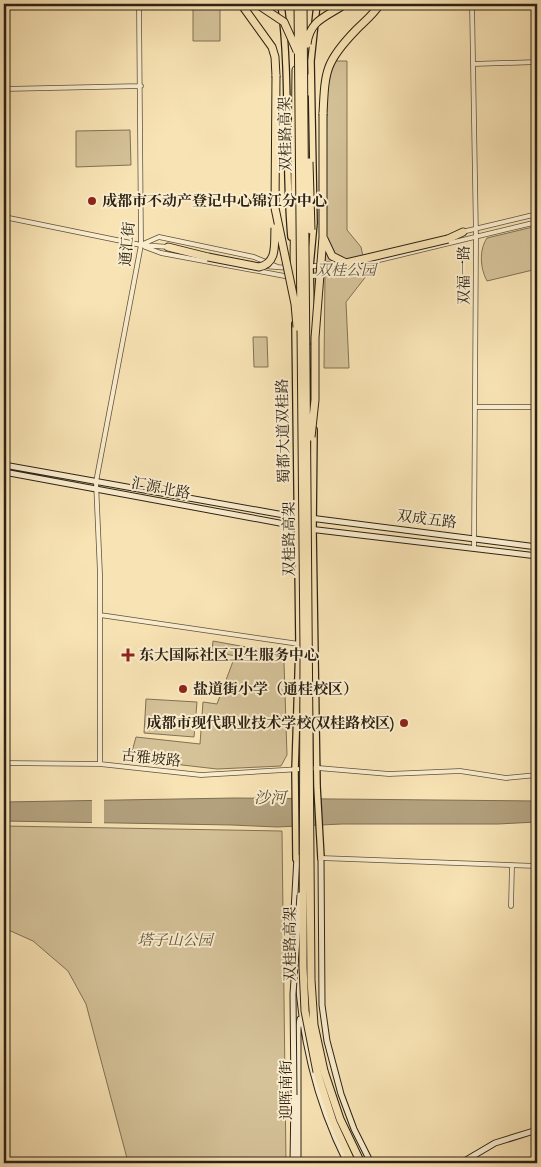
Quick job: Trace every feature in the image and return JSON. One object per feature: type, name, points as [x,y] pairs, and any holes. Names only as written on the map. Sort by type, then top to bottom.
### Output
[{"type":"highway","points":[[168,247],[258,267],[268,264],[274,252],[275,57],[272,47],[241,4]]},
{"type":"highway","points":[[257,4],[284,22],[302,55],[308,92]]},
{"type":"highway","name":"双桂路高架","points":[[298,4],[302,55]]},
{"type":"highway","name":"双桂路高架","points":[[303,4],[305,472],[311,980],[314,1025],[321,1072]]},
{"type":"highway","points":[[294,268],[295,79],[308,34],[316,21],[345,4]]},
{"type":"highway","points":[[305,472],[315,400],[315,338],[323,237],[323,114],[326,69],[335,53],[380,4]]},
{"type":"highway","points":[[308,34],[306,56],[311,230]]},
{"type":"highway","points":[[275,208],[295,304],[305,472]]},
{"type":"highway","points":[[323,237],[332,256],[346,263],[448,239],[463,232]]},
{"type":"highway","name":"双桂路高架","points":[[305,472],[300,859],[305,1011],[321,1072]]},
{"type":"highway","points":[[321,1072],[334,1124],[352,1163]]},
{"type":"highway","points":[[321,1072],[340,1119],[361,1163]]},
{"type":"main road","name":"蜀都大道双桂路","points":[[281,4],[286,43],[290,215],[295,278],[298,644],[295,851],[300,859]]},
{"type":"main road","name":"蜀都大道双桂路","points":[[317,4],[313,43],[314,222],[310,277],[314,447],[313,529],[317,786],[321,858]]},
{"type":"main road","points":[[310,267],[311,230]]},
{"type":"street","name":"通汇街","points":[[100,764],[100,616],[96,485],[141,245],[140,4]]},
{"type":"street","name":"双福一路","points":[[472,4],[476,237],[474,547]]},
{"type":"street","points":[[286,43],[313,43]]},
{"type":"street","points":[[473,64],[537,62]]},
{"type":"street","points":[[4,89],[141,86]]},
{"type":"street","points":[[4,217],[141,245],[168,247],[283,269],[334,264],[537,214]]},
{"type":"street","points":[[141,245],[161,253],[295,278],[310,277],[537,222]]},
{"type":"street","points":[[141,245],[159,237],[254,257],[283,269]]},
{"type":"street","points":[[475,407],[537,407]]},
{"type":"street","name":"汇源北路","points":[[4,465],[313,529]]},
{"type":"street","name":"汇源北路","points":[[4,472],[313,519]]},
{"type":"street","name":"双成五路","points":[[313,519],[474,537],[537,547]]},
{"type":"street","name":"双成五路","points":[[313,529],[537,556]]},
{"type":"street","points":[[100,616],[298,644]]},
{"type":"street","name":"古雅坡路","points":[[4,763],[100,764],[201,775],[318,768],[389,774],[460,771],[506,778],[537,775]]},
{"type":"street","points":[[295,770],[304,775],[308,787],[309,841],[312,851],[321,858]]},
{"type":"street","points":[[294,1163],[294,994],[300,859],[298,855],[306,851],[321,858],[537,866]]},
{"type":"street","points":[[321,858],[322,1005],[327,1040],[333,1070],[341,1094],[354,1129],[371,1163]]},
{"type":"street","points":[[300,859],[294,911],[300,1016],[309,1063],[328,1122],[347,1163]]},
{"type":"street","points":[[511,906],[512,865]]},
{"type":"street","name":"迎晖南街","points":[[298,1163],[298,1028],[300,1016]]},
{"type":"street","points":[[334,1124],[341,1150]]},
{"type":"street","points":[[461,1163],[496,1142],[537,1130]]},
{"type":"green space","points":[[193,4],[220,4],[220,41],[193,41]]},
{"type":"green space","name":"双桂公园","points":[[334,61],[347,61],[347,230],[361,247],[367,275],[346,302],[349,368],[324,368],[327,88],[328,75]]},
{"type":"green space","points":[[130,130],[131,165],[76,167],[76,131]]},
{"type":"green space","points":[[537,226],[537,269],[487,281],[481,259],[484,243],[487,238]]},
{"type":"green space","points":[[253,337],[267,337],[268,367],[254,367]]},
{"type":"green space","points":[[213,641],[279,653],[284,663],[287,755],[281,766],[217,769],[130,759],[136,737],[200,744],[203,702],[217,704],[235,656],[212,651]]},
{"type":"green space","points":[[146,699],[197,702],[194,737],[144,733]]},
{"type":"green space","name":"塔子山公园","points":[[4,826],[282,831],[286,1163],[126,1163],[128,1162],[86,1004],[68,971],[33,941],[4,928]]},
{"type":"shaded area","points":[[234,798],[537,801],[537,822],[498,824],[342,824],[277,827],[4,821],[4,802]]},
{"type":"pier","points":[[92,799],[104,799],[104,825],[92,825]]},
{"type":"place","name":"成都市不动产登记中心锦江分中心","points":[[92,201]]},
{"type":"place","name":"东大国际社区卫生服务中心","points":[[128,655]]},
{"type":"place","name":"盐道街小学（通桂校区）","points":[[183,689]]},
{"type":"place","name":"成都市现代职业技术学校(双桂路校区)","points":[[404,723]]},
{"type":"water label","name":"沙河","points":[[270,797]]}]
